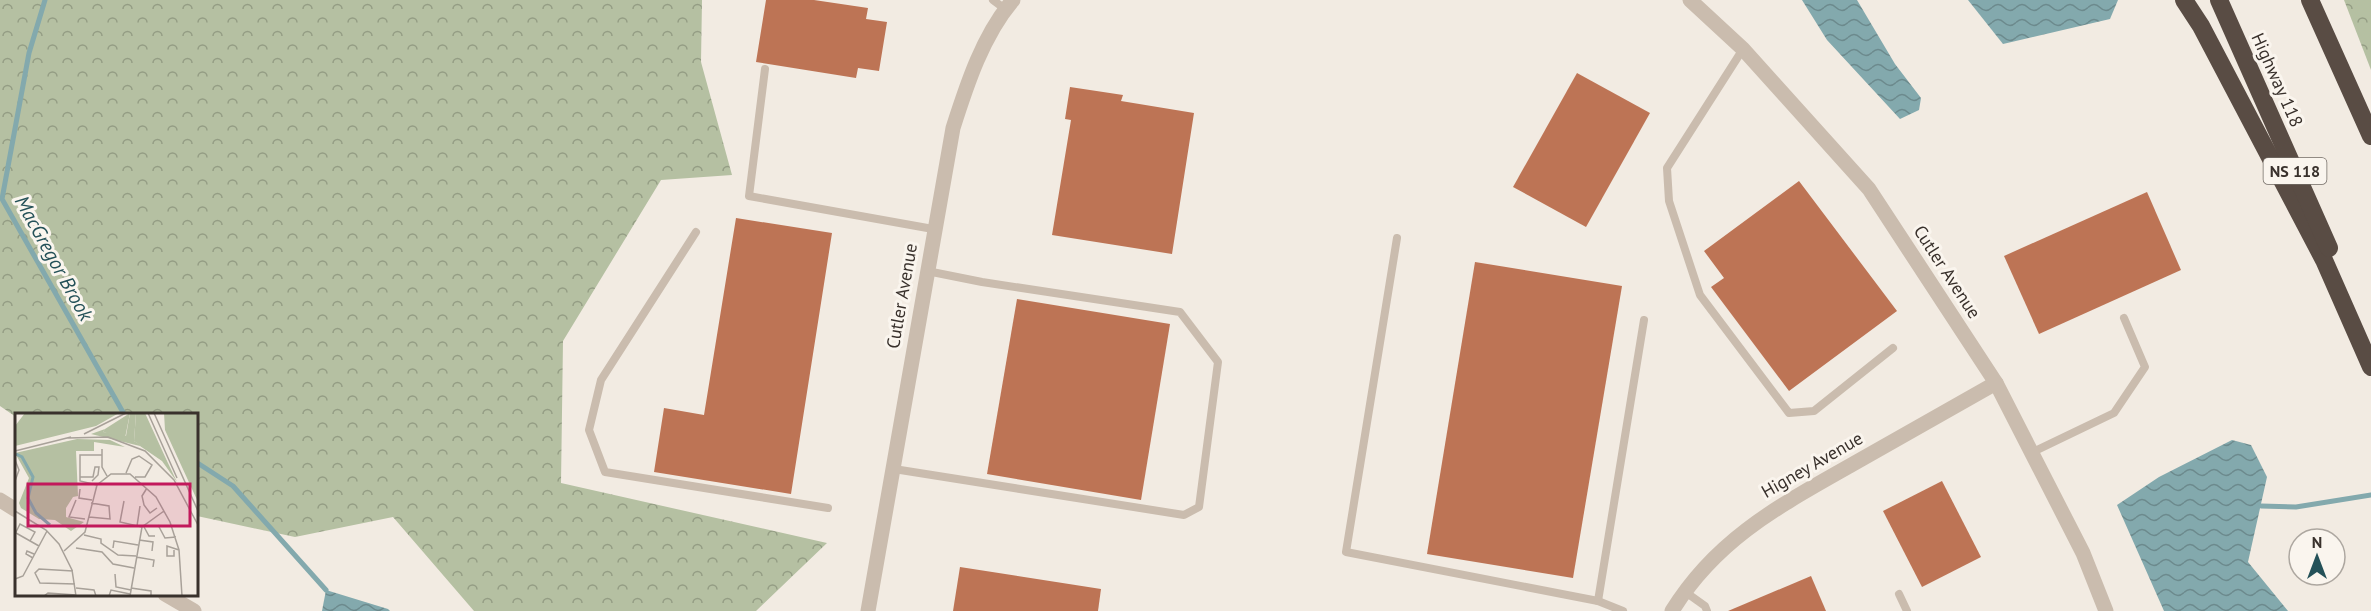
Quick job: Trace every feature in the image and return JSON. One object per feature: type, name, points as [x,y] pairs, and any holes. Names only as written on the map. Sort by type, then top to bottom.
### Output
[{"type":"highway","points":[[2184,0],[2324,260],[2371,367]]},
{"type":"highway","name":"Highway 118","points":[[2219,0],[2371,341]]},
{"type":"highway","points":[[2310,0],[2371,136]]},
{"type":"street","name":"Cutler Avenue","points":[[1690,0],[1743,49],[1869,189],[1996,383],[2083,553],[2106,611]]},
{"type":"street","name":"Cutler Avenue","points":[[868,611],[894,469],[933,229],[953,128],[967,83],[1004,3]]},
{"type":"street","name":"Higney Avenue","points":[[1672,611],[1684,591],[1730,541],[1766,514],[1996,383]]},
{"type":"street","points":[[0,500],[15,509]]},
{"type":"street","points":[[168,596],[194,611]]},
{"type":"lane","points":[[1743,49],[1667,168],[1670,201],[1700,295],[1789,413],[1814,411],[1893,348]]},
{"type":"lane","points":[[765,69],[749,196],[933,229]]},
{"type":"lane","points":[[696,232],[601,380],[589,430],[605,472],[828,508]]},
{"type":"lane","points":[[1397,238],[1346,552],[1598,601],[1623,611]]},
{"type":"lane","points":[[894,469],[1184,515],[1199,507],[1218,362],[1180,312],[982,282],[926,271]]},
{"type":"lane","points":[[2033,452],[2114,413],[2145,367],[2124,318]]},
{"type":"lane","points":[[1598,601],[1644,320]]},
{"type":"lane","points":[[1684,591],[1705,606],[1707,611]]},
{"type":"lane","points":[[1899,594],[1907,611]]},
{"type":"green space","points":[[0,0],[702,0],[701,62],[732,175],[661,180],[563,341],[561,483],[827,543],[756,611],[474,611],[393,517],[295,537],[198,516],[198,413],[15,413],[15,416],[0,406]]},
{"type":"green space","points":[[2344,0],[2371,0],[2371,70]]},
{"type":"water","points":[[1802,0],[1857,0],[1895,64],[1921,98],[1919,110],[1900,119],[1827,40]]},
{"type":"water","points":[[1968,0],[2118,0],[2110,19],[2003,44]]},
{"type":"water","points":[[2232,440],[2251,445],[2267,477],[2248,562],[2288,611],[2164,611],[2117,505],[2159,477]]},
{"type":"water","points":[[326,590],[388,609],[390,611],[322,611]]},
{"type":"building","points":[[766,0],[814,0],[868,8],[866,19],[887,22],[879,71],[858,68],[856,78],[756,62]]},
{"type":"building","points":[[1577,73],[1650,113],[1586,227],[1513,187]]},
{"type":"building","points":[[1070,87],[1123,95],[1121,101],[1194,113],[1172,254],[1052,235],[1071,120],[1065,119]]},
{"type":"building","points":[[1799,181],[1897,311],[1789,391],[1711,287],[1724,278],[1704,251]]},
{"type":"building","points":[[2147,192],[2181,270],[2039,334],[2004,256]]},
{"type":"building","points":[[736,218],[832,233],[791,494],[654,472],[664,408],[704,415]]},
{"type":"building","points":[[1475,262],[1622,286],[1573,578],[1427,554]]},
{"type":"building","points":[[1017,299],[1170,324],[1141,500],[987,474]]},
{"type":"building","points":[[1942,481],[1981,557],[1922,587],[1883,511]]},
{"type":"building","points":[[960,567],[1101,589],[1098,611],[953,611]]},
{"type":"building","points":[[1811,576],[1826,611],[1728,611]]},
{"type":"waterway","name":"MacGregor Brook","points":[[45,0],[29,53],[2,199],[123,413]]},
{"type":"waterway","name":"MacGregor Brook","points":[[198,463],[233,486],[326,590]]},
{"type":"waterway","points":[[2261,506],[2296,507],[2371,495]]}]
